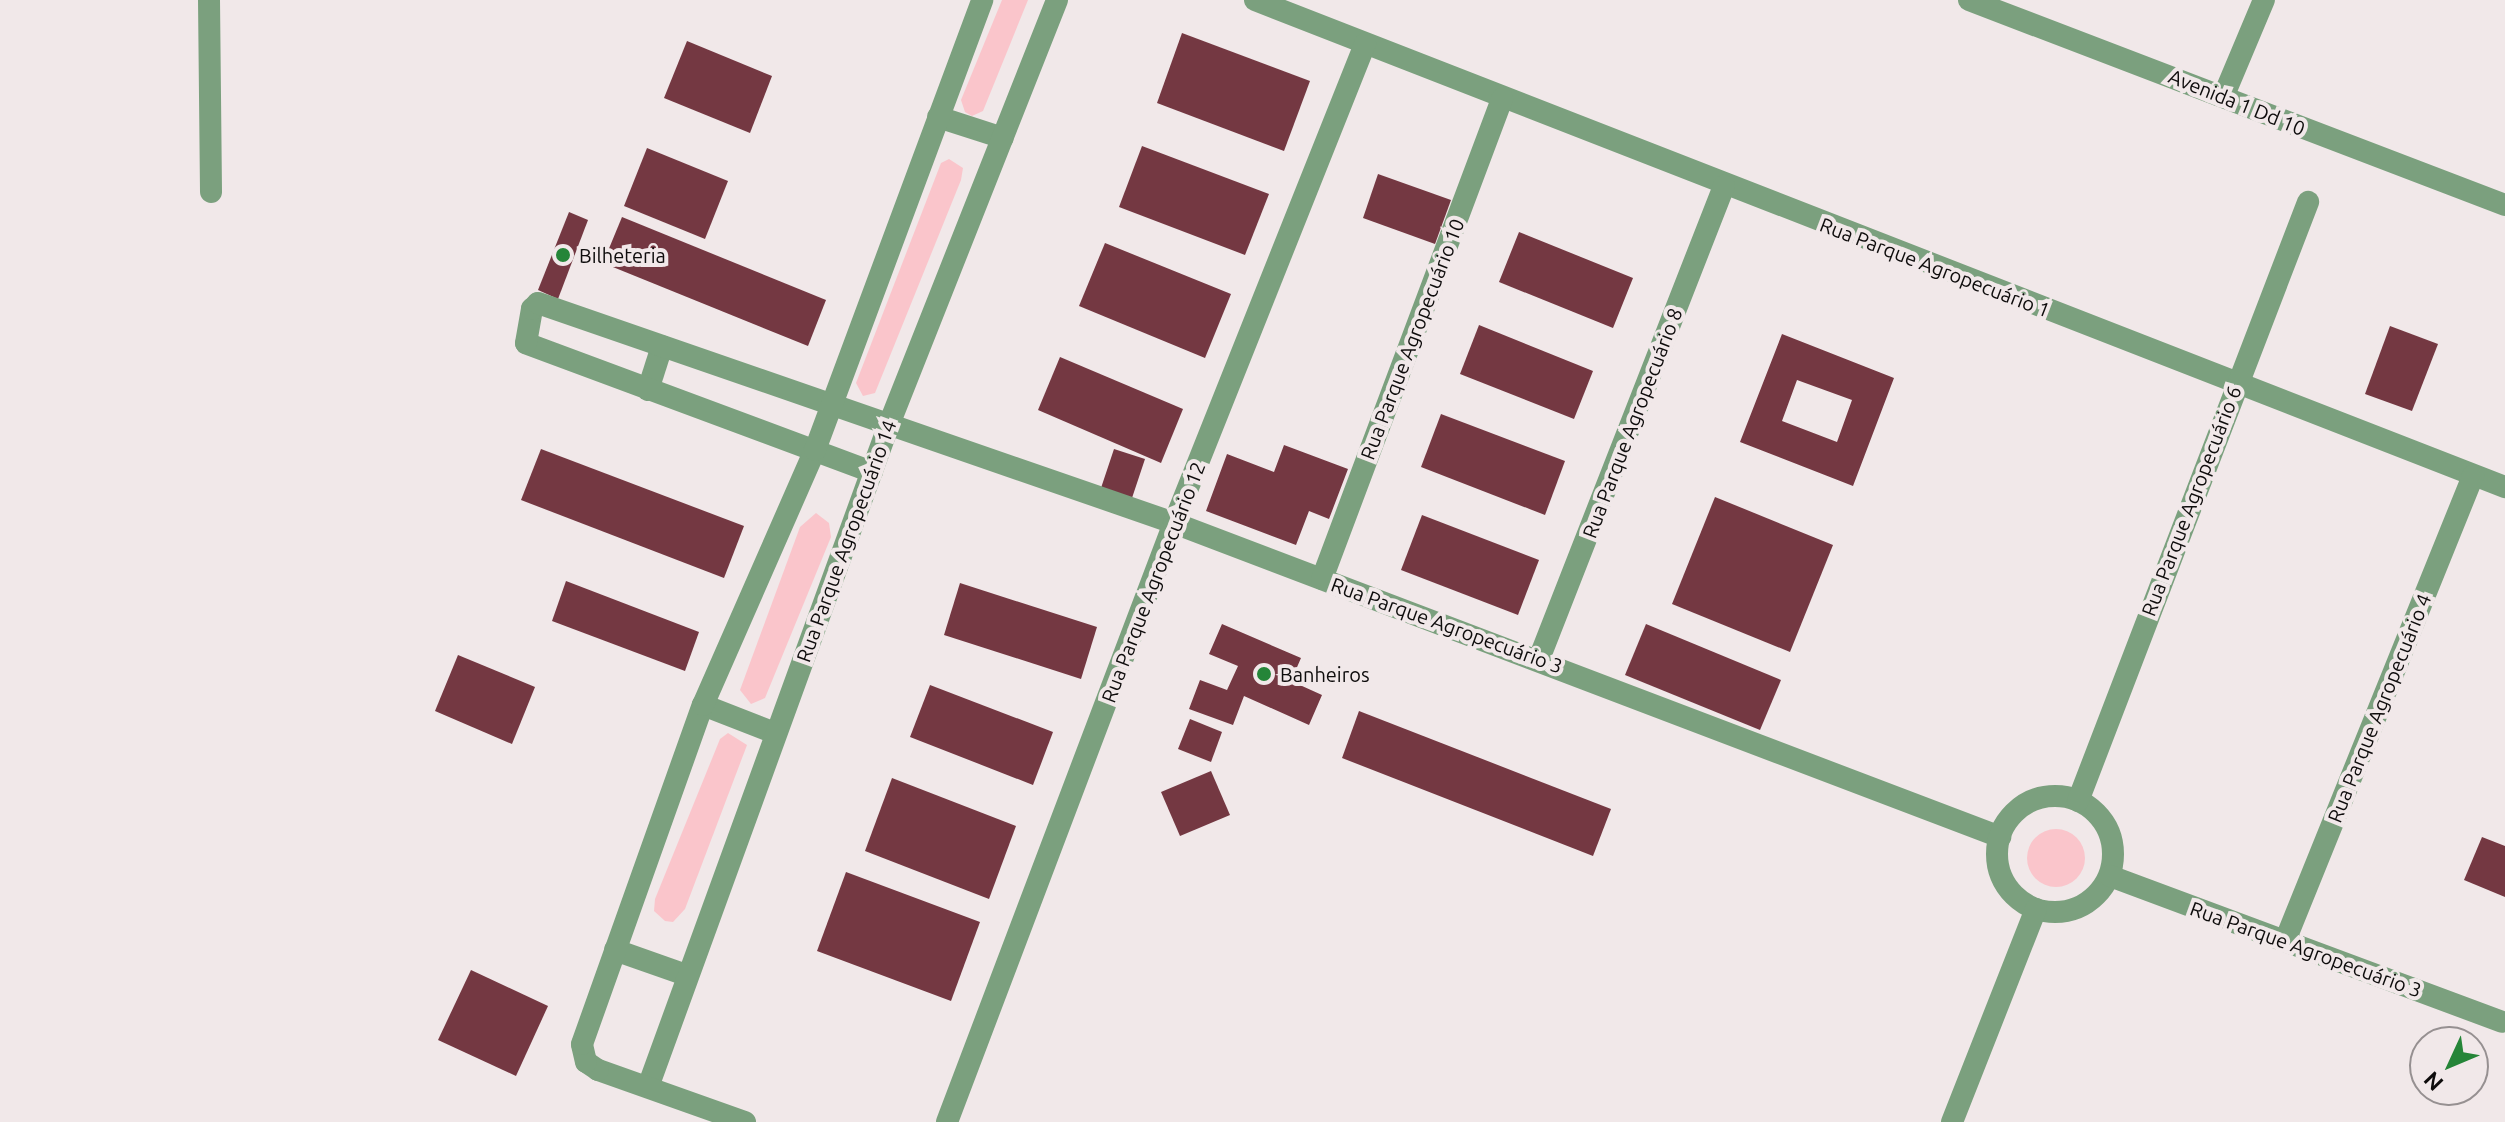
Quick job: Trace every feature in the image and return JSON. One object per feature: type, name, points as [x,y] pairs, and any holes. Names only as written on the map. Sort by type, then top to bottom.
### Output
[{"type":"street","points":[[209,0],[211,192]]},
{"type":"street","points":[[745,1122],[587,1063],[582,1044],[703,705],[815,450],[982,0]]},
{"type":"street","name":"Rua Parque Agropecuário 14","points":[[648,1087],[686,975],[888,427],[1057,0]]},
{"type":"street","name":"Rua Parque Agropecuário 1","points":[[1255,0],[1724,186],[2505,487]]},
{"type":"street","name":"Avenida 1 Dd 10","points":[[1969,0],[2505,205]]},
{"type":"street","points":[[2224,95],[2264,0]]},
{"type":"street","name":"Rua Parque Agropecuário 12","points":[[947,1122],[1174,523],[1365,44]]},
{"type":"street","name":"Rua Parque Agropecuário 10","points":[[1322,579],[1502,99]]},
{"type":"street","points":[[938,117],[1003,138]]},
{"type":"street","name":"Rua Parque Agropecuário 8","points":[[1539,659],[1724,186]]},
{"type":"street","name":"Rua Parque Agropecuário 6","points":[[2078,801],[2235,382],[2308,202]]},
{"type":"street","name":"Rua Parque Agropecuário 3","points":[[648,390],[526,343],[527,324],[538,303],[830,407],[1174,523],[1539,659],[2000,837]]},
{"type":"street","points":[[662,346],[648,390],[872,472]]},
{"type":"street","name":"Rua Parque Agropecuário 4","points":[[2285,941],[2473,476]]},
{"type":"street","points":[[703,705],[775,733]]},
{"type":"street","points":[[2040,798],[2078,801],[2093,810],[2108,832],[2114,858],[2110,876],[2088,903],[2071,911],[2036,909],[2008,888],[1997,854],[2000,837],[2022,806],[2040,798]]},
{"type":"street","name":"Rua Parque Agropecuário 3","points":[[2110,876],[2504,1021]]},
{"type":"street","points":[[1952,1122],[2036,909]]},
{"type":"street","points":[[615,950],[686,975]]},
{"type":"shaded area","points":[[1002,0],[1028,0],[983,111],[972,116],[965,112],[961,100]]},
{"type":"shaded area","points":[[949,159],[963,168],[961,180],[875,393],[863,396],[856,383],[941,163]]},
{"type":"shaded area","points":[[816,513],[829,523],[831,537],[765,698],[751,704],[740,690],[800,527]]},
{"type":"shaded area","points":[[728,733],[747,745],[685,909],[673,922],[665,921],[654,911],[655,899],[720,739]]},
{"type":"shaded area","points":[[2056,829],[2076,838],[2085,858],[2076,878],[2056,887],[2036,878],[2027,858],[2036,838]]},
{"type":"building","points":[[1182,33],[1310,81],[1284,151],[1157,103]]},
{"type":"building","points":[[687,41],[772,76],[750,133],[664,98]]},
{"type":"building","points":[[1142,146],[1269,194],[1245,255],[1119,207]]},
{"type":"building","points":[[647,148],[728,181],[705,239],[624,206]]},
{"type":"building","points":[[1378,174],[1451,200],[1435,244],[1363,218]]},
{"type":"building","name":"Bilheteria","points":[[569,212],[588,220],[558,299],[538,290]]},
{"type":"building","points":[[622,217],[826,300],[808,346],[603,263]]},
{"type":"building","points":[[1519,232],[1633,278],[1613,328],[1499,282]]},
{"type":"building","points":[[1105,243],[1231,294],[1205,358],[1079,306]]},
{"type":"building","points":[[1479,325],[1593,371],[1574,419],[1460,374]]},
{"type":"building","points":[[2390,326],[2438,344],[2412,411],[2365,394]]},
{"type":"building","points":[[1782,334],[1894,378],[1853,486],[1740,442]],"holes":[[[1797,380],[1852,400],[1837,442],[1782,421]]]},
{"type":"building","points":[[1060,357],[1183,409],[1161,463],[1038,410]]},
{"type":"building","points":[[1441,414],[1565,461],[1545,515],[1421,467]]},
{"type":"building","points":[[1284,445],[1348,469],[1329,519],[1309,511],[1296,545],[1206,511],[1227,454],[1274,472]]},
{"type":"building","points":[[541,449],[744,526],[724,578],[521,500]]},
{"type":"building","points":[[1114,449],[1145,459],[1131,501],[1100,491]]},
{"type":"building","points":[[1715,497],[1833,545],[1790,652],[1672,604]]},
{"type":"building","points":[[1422,515],[1539,560],[1518,615],[1401,570]]},
{"type":"building","points":[[566,581],[699,632],[685,671],[552,621]]},
{"type":"building","points":[[960,583],[1097,627],[1081,679],[944,635]]},
{"type":"building","name":"Banheiros","points":[[1222,624],[1301,658],[1291,681],[1322,695],[1309,725],[1244,696],[1233,725],[1189,709],[1200,680],[1227,690],[1238,666],[1209,654]]},
{"type":"building","points":[[1646,624],[1781,680],[1760,730],[1625,675]]},
{"type":"building","points":[[458,655],[535,687],[512,744],[435,711]]},
{"type":"building","points":[[930,685],[1053,732],[1033,785],[910,737]]},
{"type":"building","points":[[1359,711],[1611,809],[1593,856],[1342,758]]},
{"type":"building","points":[[1190,719],[1222,732],[1211,762],[1178,749]]},
{"type":"building","points":[[1211,771],[1230,815],[1180,836],[1161,792]]},
{"type":"building","points":[[892,778],[1016,826],[989,899],[865,851]]},
{"type":"building","points":[[2482,837],[2505,846],[2505,897],[2464,880]]},
{"type":"building","points":[[846,872],[980,922],[951,1001],[817,951]]},
{"type":"building","points":[[471,970],[548,1006],[516,1076],[438,1040]]},
{"type":"place","name":"Bilheteria","points":[[563,255]]},
{"type":"place","name":"Banheiros","points":[[1264,674]]}]
